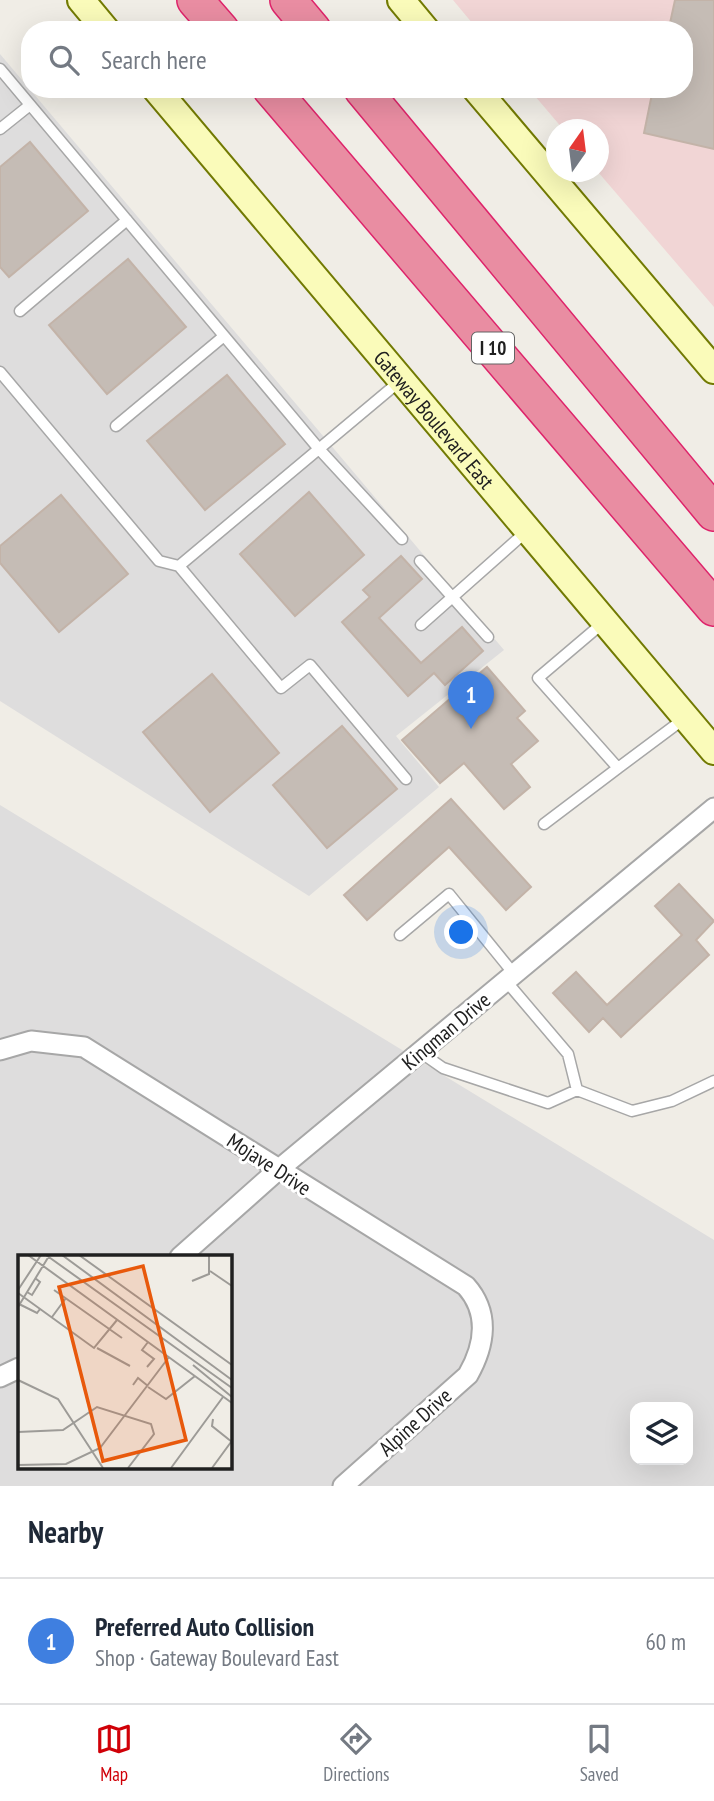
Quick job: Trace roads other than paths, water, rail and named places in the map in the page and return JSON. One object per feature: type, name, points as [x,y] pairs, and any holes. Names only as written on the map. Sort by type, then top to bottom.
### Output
[{"type":"highway","points":[[195,0],[212,21]]},
{"type":"highway","points":[[288,0],[306,21]]},
{"type":"highway","name":"I 10","points":[[279,98],[714,608]]},
{"type":"highway","points":[[369,98],[714,513]]},
{"type":"main road","points":[[81,0],[98,21]]},
{"type":"main road","points":[[401,0],[418,21]]},
{"type":"main road","name":"Gateway Boulevard East","points":[[164,98],[714,751]]},
{"type":"main road","points":[[484,98],[714,370]]},
{"type":"street","name":"Kingman Drive","points":[[182,1255],[278,1170],[714,808]]},
{"type":"street","name":"Mojave Drive","points":[[0,1049],[31,1041],[84,1047],[124,1069],[278,1170],[466,1286],[476,1297],[482,1312],[481,1353]]},
{"type":"street","name":"Alpine Drive","points":[[343,1486],[468,1375],[481,1353]]},
{"type":"street","points":[[0,1377],[18,1368]]},
{"type":"lane","points":[[0,69],[21,94]]},
{"type":"lane","points":[[24,98],[319,449],[402,539]]},
{"type":"lane","points":[[0,129],[30,105]]},
{"type":"lane","points":[[20,311],[127,220]]},
{"type":"lane","points":[[117,426],[224,336]]},
{"type":"lane","points":[[0,372],[159,561],[179,566],[281,688],[310,665],[406,779]]},
{"type":"lane","points":[[179,566],[401,380]]},
{"type":"lane","points":[[421,625],[528,530]]},
{"type":"lane","points":[[420,561],[488,637]]},
{"type":"lane","points":[[605,622],[538,678],[618,768]]},
{"type":"lane","points":[[544,824],[686,718]]},
{"type":"lane","points":[[400,935],[449,894],[568,1054],[577,1090]]},
{"type":"lane","points":[[420,1052],[443,1068],[548,1102],[577,1090],[632,1111],[672,1101],[714,1080]]},
{"type":"place","name":"Preferred Auto Collision","points":[[471,729]]}]
